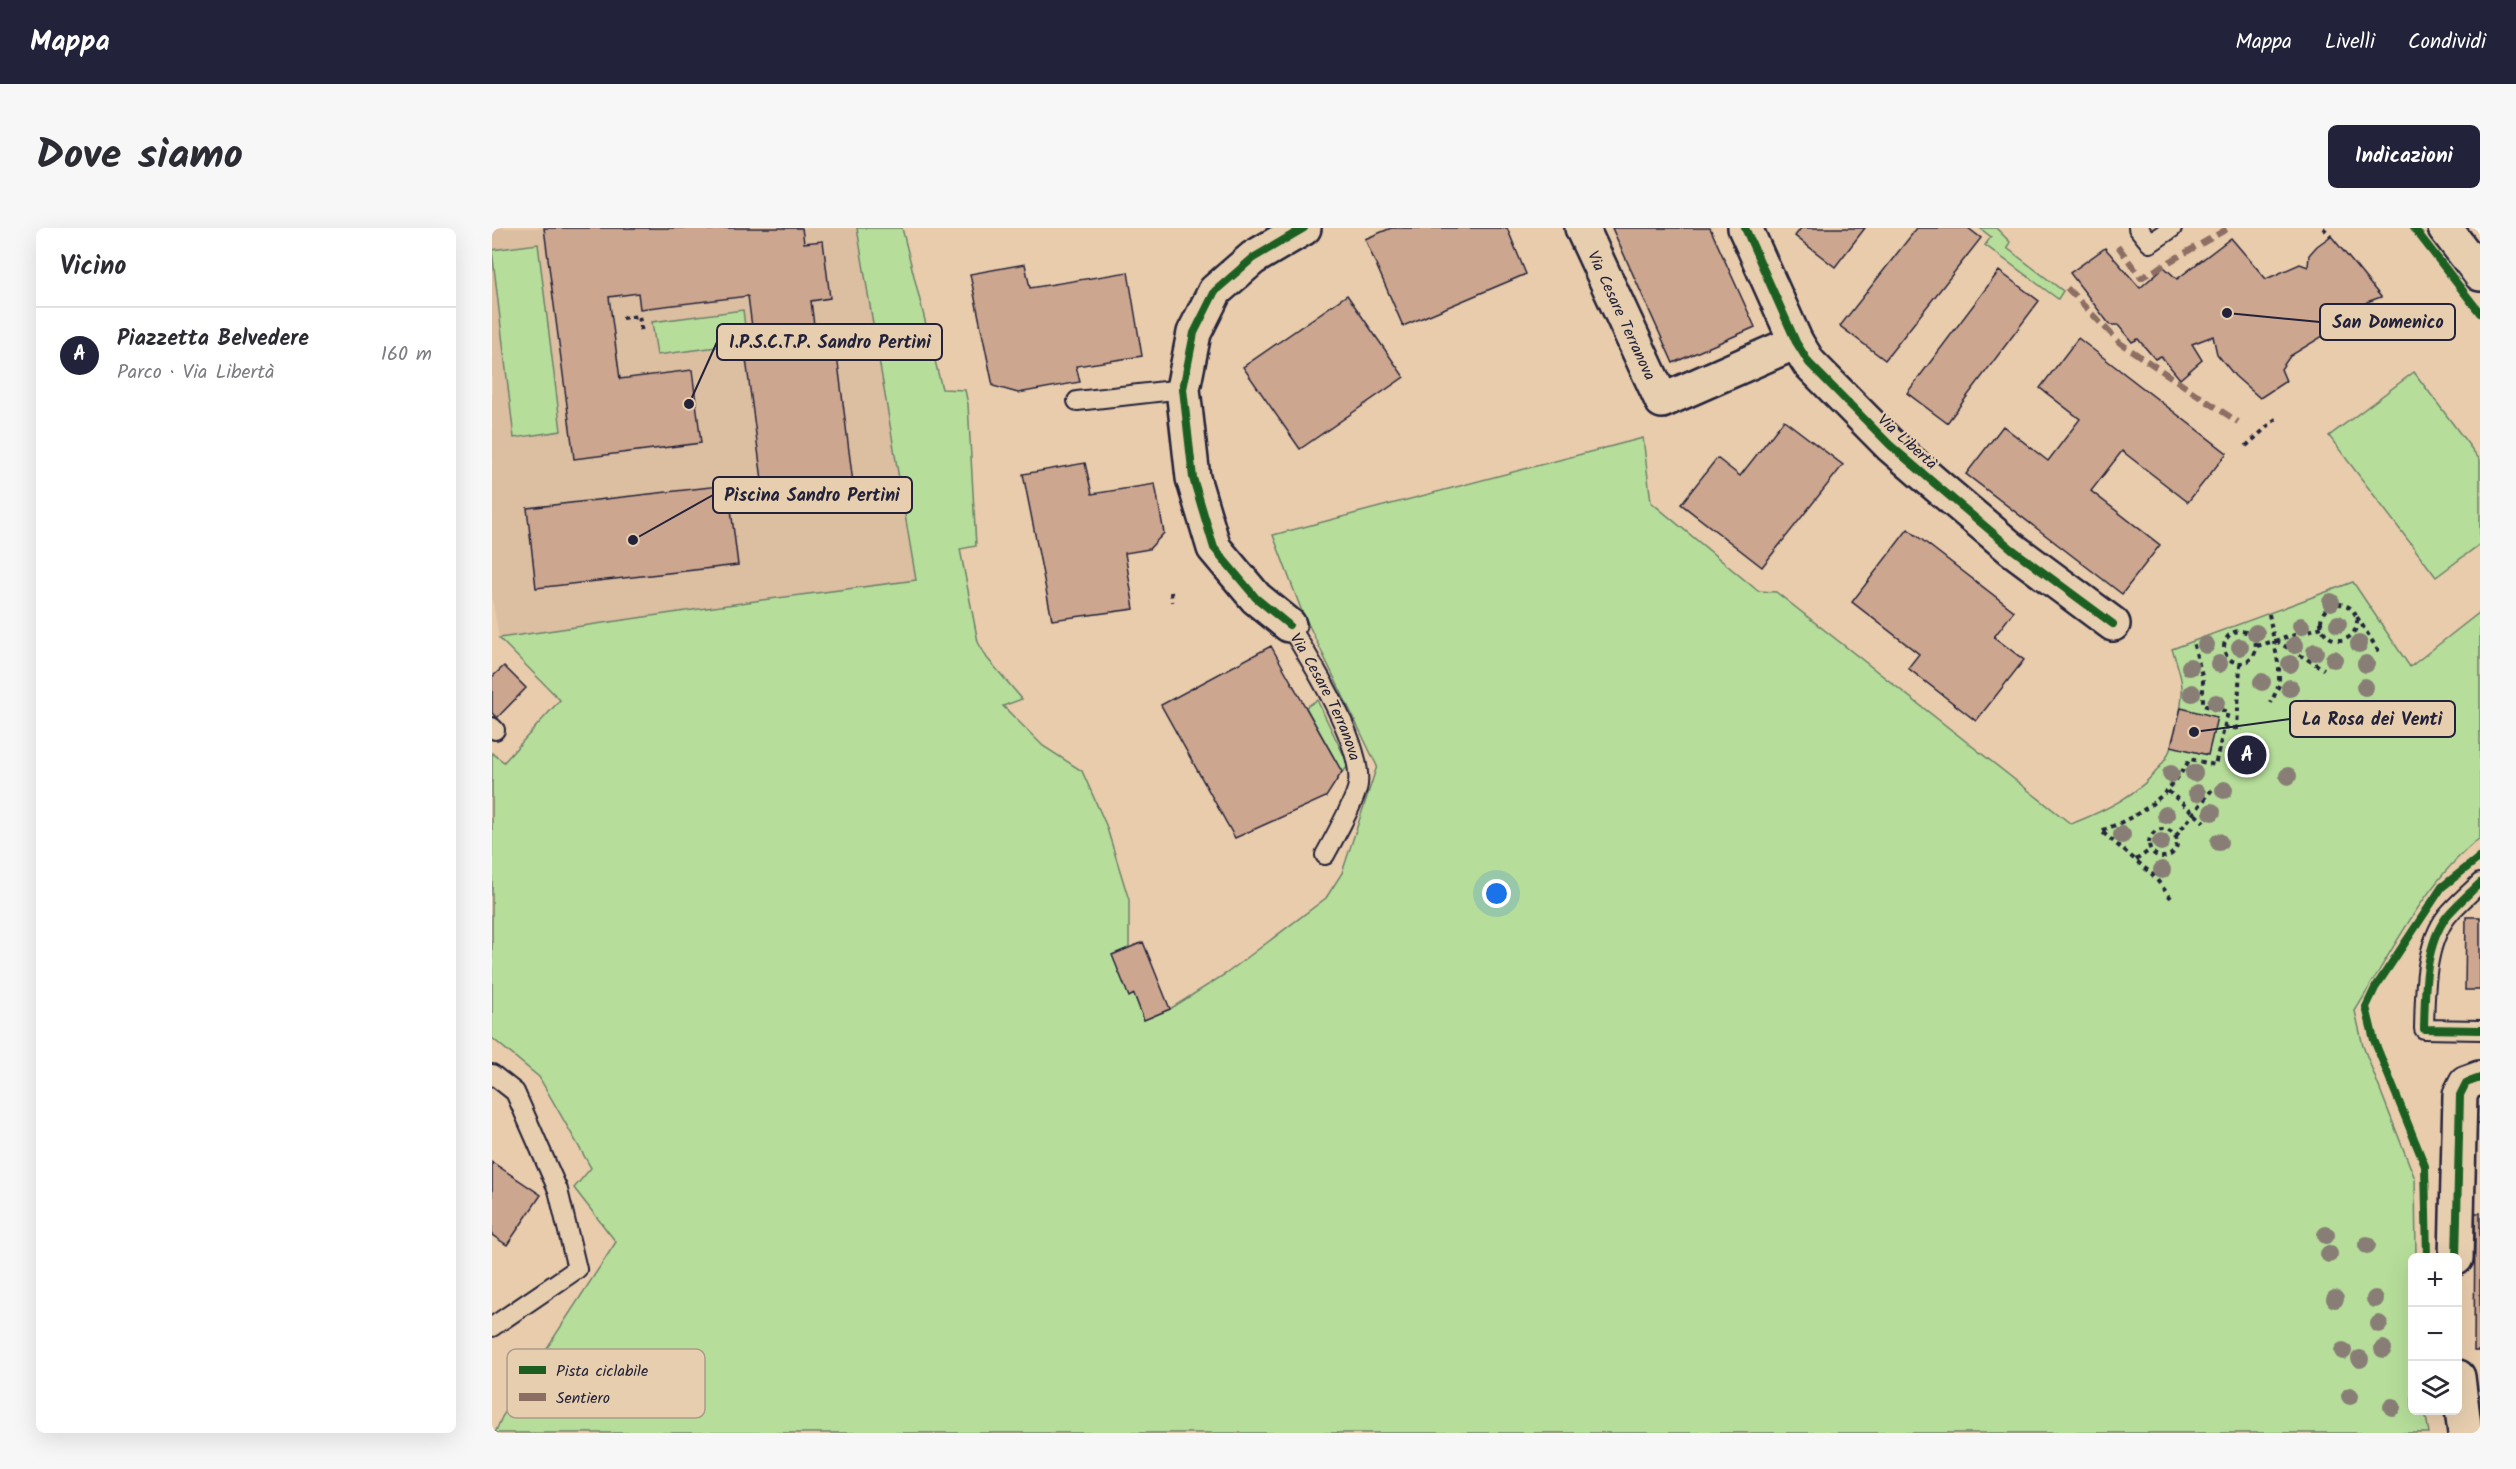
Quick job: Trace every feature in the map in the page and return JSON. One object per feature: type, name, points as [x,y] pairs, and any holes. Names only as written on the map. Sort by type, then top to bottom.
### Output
[{"type":"street","name":"Via Cesare Terranova","points":[[1289,625],[1256,598],[1214,548],[1193,478],[1183,389],[1194,333],[1215,291],[1252,258],[1304,228]]},
{"type":"street","name":"Via Cesare Terranova","points":[[1582,228],[1662,401],[1796,342]]},
{"type":"street","name":"Via Libertà","points":[[1745,228],[1796,342],[1809,363],[1890,445],[2012,549],[2113,624]]},
{"type":"street","points":[[2445,228],[2480,274]]},
{"type":"street","points":[[2456,1253],[2460,1095],[2473,1081]]},
{"type":"street","points":[[2462,1412],[2465,1433]]},
{"type":"lane","points":[[2138,228],[2150,243],[2172,228]]},
{"type":"lane","points":[[1077,401],[1183,389]]},
{"type":"lane","name":"Via Cesare Terranova","points":[[1289,625],[1319,673],[1358,764],[1358,786],[1325,855]]},
{"type":"lane","points":[[2480,883],[2445,918],[2432,949],[2426,979],[2424,1029],[2480,1030]]},
{"type":"lane","points":[[492,1074],[515,1092],[558,1190],[577,1269],[492,1327]]},
{"type":"path","points":[[2323,228],[2331,236]]},
{"type":"path","points":[[622,318],[639,316],[642,333]]},
{"type":"path","points":[[2246,446],[2279,416]]},
{"type":"path","points":[[1171,592],[1173,602]]},
{"type":"path","points":[[2354,611],[2357,627],[2350,637],[2338,640],[2331,638],[2322,627],[2322,615],[2329,607],[2340,604],[2354,611],[2379,652]]},
{"type":"path","points":[[2269,614],[2279,668],[2278,685],[2271,703]]},
{"type":"path","points":[[2257,646],[2322,627]]},
{"type":"path","points":[[2243,632],[2253,637],[2257,646],[2252,659],[2240,664],[2230,660],[2225,653],[2227,638],[2233,633],[2243,632]]},
{"type":"path","points":[[2275,640],[2324,669]]},
{"type":"path","points":[[2170,898],[2153,875],[2101,831],[2162,799],[2178,780],[2190,759],[2215,765],[2228,712],[2203,705],[2203,679],[2193,642]]},
{"type":"path","points":[[2224,727],[2240,729],[2240,664]]},
{"type":"path","points":[[2150,850],[2162,858],[2171,855],[2177,846],[2176,836],[2214,788]]},
{"type":"path","points":[[2168,791],[2204,822]]},
{"type":"path","points":[[2150,850],[2149,840],[2157,830],[2168,830],[2176,836]]},
{"type":"path","points":[[2136,860],[2150,850]]},
{"type":"shaded area","points":[[492,228],[857,228],[916,580],[499,638],[492,598]]},
{"type":"green space","points":[[857,228],[902,228],[942,389],[965,390],[968,404],[976,546],[960,549],[978,642],[987,658],[1022,699],[1003,706],[1043,746],[1082,771],[1106,825],[1129,900],[1129,996],[1134,994],[1144,1020],[1170,1009],[1227,973],[1326,898],[1342,873],[1377,766],[1301,609],[1273,535],[1643,438],[1651,502],[1758,591],[1776,592],[2071,824],[2133,793],[2153,775],[2168,755],[2177,725],[2182,695],[2181,679],[2172,649],[2353,582],[2410,667],[2480,612],[2480,838],[2443,874],[2427,895],[2355,1011],[2363,1046],[2415,1179],[2416,1253],[2408,1253],[2408,1415],[2426,1415],[2429,1433],[495,1433],[507,1409],[507,1418],[705,1418],[705,1349],[546,1349],[616,1242],[574,1188],[591,1168],[539,1077],[492,1038],[492,753],[504,762],[560,700],[499,638],[916,580]]},
{"type":"green space","points":[[1980,228],[1996,228],[2010,242],[2007,248],[2063,291],[2058,299],[1985,245],[1991,237]]},
{"type":"green space","points":[[538,244],[561,431],[514,438],[492,250]]},
{"type":"green space","points":[[743,310],[747,343],[657,355],[652,322]]},
{"type":"green space","points":[[2414,372],[2480,460],[2480,544],[2436,577],[2329,436]]},
{"type":"green space","points":[[1317,700],[1349,766],[1342,772],[1306,707]]},
{"type":"building","points":[[544,228],[709,228],[709,230],[802,228],[804,243],[823,241],[830,298],[811,301],[817,349],[836,347],[853,483],[764,495],[746,359],[756,358],[748,296],[640,309],[638,293],[609,297],[620,379],[692,370],[701,443],[574,459]]},
{"type":"building","points":[[1391,228],[1507,228],[1526,274],[1403,326],[1365,239]]},
{"type":"building","points":[[1612,228],[1710,228],[1755,327],[1673,363]]},
{"type":"building","points":[[1801,228],[1865,228],[1835,267],[1795,236]]},
{"type":"building","points":[[1917,228],[1968,228],[1981,238],[1885,360],[1840,326]]},
{"type":"building","points":[[2331,236],[2381,297],[2367,302],[2341,325],[2290,356],[2281,369],[2286,381],[2260,398],[2235,376],[2217,354],[2213,336],[2192,344],[2202,360],[2180,379],[2161,356],[2155,359],[2138,339],[2132,342],[2118,325],[2110,325],[2070,273],[2105,248],[2140,288],[2164,267],[2177,279],[2231,238],[2266,279],[2300,264],[2308,267],[2309,255]]},
{"type":"building","points":[[1025,264],[1030,288],[1128,272],[1142,356],[1076,366],[1080,382],[1018,393],[993,386],[970,274]]},
{"type":"building","points":[[1999,271],[2039,301],[1947,423],[1907,393]]},
{"type":"building","points":[[1347,295],[1404,377],[1300,449],[1243,367]]},
{"type":"building","points":[[2078,338],[2227,453],[2188,502],[2122,451],[2091,491],[2160,545],[2122,594],[1966,474],[2003,426],[2048,461],[2080,419],[2040,388]]},
{"type":"building","points":[[1784,420],[1843,465],[1762,567],[1681,504],[1717,458],[1740,476]]},
{"type":"building","points":[[1085,463],[1092,494],[1155,484],[1164,533],[1149,549],[1125,553],[1134,609],[1052,620],[1023,474]]},
{"type":"building","points":[[728,485],[738,565],[536,588],[527,508]]},
{"type":"building","points":[[1908,529],[2014,611],[1994,637],[2024,660],[1976,721],[1908,668],[1919,654],[1852,602]]},
{"type":"building","points":[[1271,646],[1342,772],[1326,797],[1235,838],[1161,705]]},
{"type":"building","points":[[504,666],[526,688],[497,718],[492,713],[492,677]]},
{"type":"building","points":[[2181,708],[2217,717],[2208,755],[2171,746]]},
{"type":"building","points":[[2466,917],[2480,917],[2480,990],[2465,990]]},
{"type":"building","points":[[1143,942],[1170,1009],[1144,1020],[1134,994],[1129,997],[1112,955]]},
{"type":"building","points":[[492,1162],[541,1195],[507,1245],[492,1235]]},
{"type":"building","points":[[2475,1213],[2480,1213],[2480,1351],[2474,1351]]},
{"type":"marked path","points":[[2118,246],[2141,278],[2227,229]]},
{"type":"marked path","points":[[2067,288],[2120,343],[2238,422]]},
{"type":"cycle path","points":[[1289,625],[1256,598],[1214,548],[1193,478],[1183,389],[1194,333],[1215,291],[1253,258],[1304,228]]},
{"type":"cycle path","points":[[1745,228],[1796,342],[1809,363],[1890,445],[1934,483],[2012,549],[2113,624]]},
{"type":"cycle path","points":[[2414,228],[2480,313]]},
{"type":"cycle path","points":[[2427,1253],[2425,1166],[2374,1040],[2366,1007],[2375,988],[2442,887],[2480,857]]},
{"type":"cycle path","points":[[2480,883],[2447,916],[2434,941],[2427,971],[2424,1029],[2480,1030]]},
{"type":"cycle path","points":[[2456,1253],[2460,1095],[2466,1083],[2480,1078]]},
{"type":"place","name":"San Domenico","points":[[2227,313]]},
{"type":"place","name":"I.P.S.C.T.P. Sandro Pertini","points":[[689,404]]},
{"type":"place","name":"Piscina Sandro Pertini","points":[[633,540]]},
{"type":"place","name":"La Rosa dei Venti","points":[[2194,732]]},
{"type":"place","name":"Piazzetta Belvedere","points":[[2247,755]]}]
